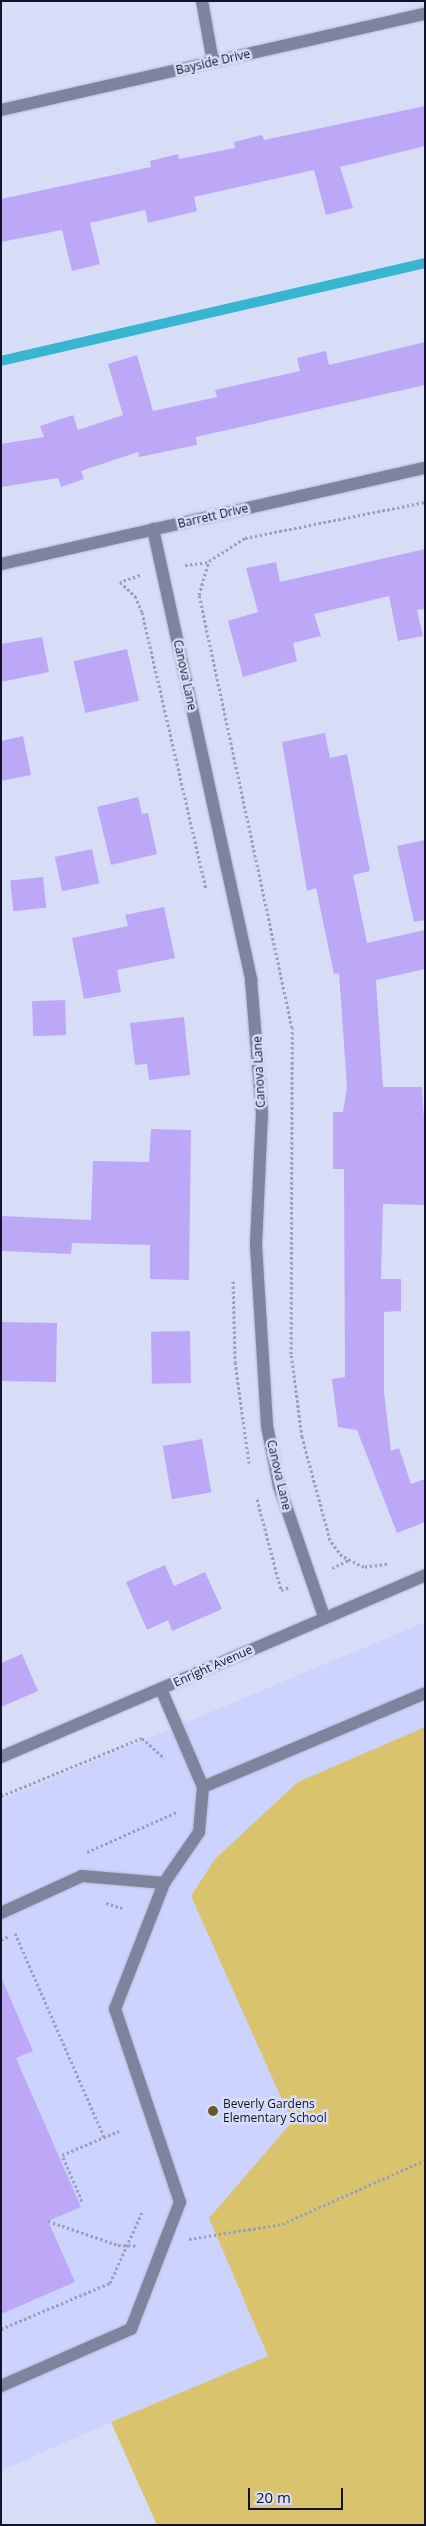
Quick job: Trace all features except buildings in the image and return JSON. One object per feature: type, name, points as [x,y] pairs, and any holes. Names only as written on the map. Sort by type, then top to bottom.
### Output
[{"type":"street","points":[[202,1],[213,62]]},
{"type":"street","name":"Bayside Drive","points":[[1,110],[425,14]]},
{"type":"street","name":"Barrett Drive","points":[[1,564],[425,468]]},
{"type":"street","name":"Canova Lane","points":[[153,529],[251,980],[260,1075],[256,1245],[267,1426],[279,1486],[324,1617]]},
{"type":"street","name":"Enright Avenue","points":[[1,1757],[161,1690],[324,1617],[425,1576]]},
{"type":"street","points":[[1,2386],[131,2329],[180,2202],[115,2009],[164,1883],[199,1832],[203,1787],[161,1690]]},
{"type":"street","points":[[203,1787],[425,1692]]},
{"type":"street","points":[[1,1913],[82,1876],[164,1883]]},
{"type":"path","points":[[208,900],[142,612],[135,596],[120,582],[162,568],[209,562],[245,538],[425,502]]},
{"type":"path","points":[[209,562],[199,595],[295,1051],[291,1354],[302,1437],[330,1540],[349,1559],[364,1567],[391,1563]]},
{"type":"path","points":[[233,1276],[235,1362],[249,1466]]},
{"type":"path","points":[[256,1494],[280,1590],[310,1580],[349,1559]]},
{"type":"path","points":[[1,1796],[142,1738],[168,1762]]},
{"type":"path","points":[[80,1855],[178,1812],[178,1804]]},
{"type":"path","points":[[99,1901],[122,1908]]},
{"type":"path","points":[[1,1940],[24,1929]]},
{"type":"path","points":[[15,1933],[104,2137]]},
{"type":"path","points":[[82,2201],[62,2155],[119,2131]]},
{"type":"path","points":[[48,2221],[126,2247],[282,2224],[425,2160]]},
{"type":"path","points":[[1,2329],[110,2283],[142,2212]]},
{"type":"shaded area","name":"Beverly Gardens Elementary School","points":[[425,1622],[425,2525],[157,2525],[111,2422],[1,2471],[1,1800]]},
{"type":"shaded area","points":[[425,1727],[425,2525],[157,2525],[111,2422],[268,2356],[209,2218],[292,2122],[191,1896],[215,1859],[298,1782]]},
{"type":"waterway","points":[[1,361],[425,263]]},
{"type":"place","name":"Beverly Gardens Elementary School","points":[[213,2111]]}]
